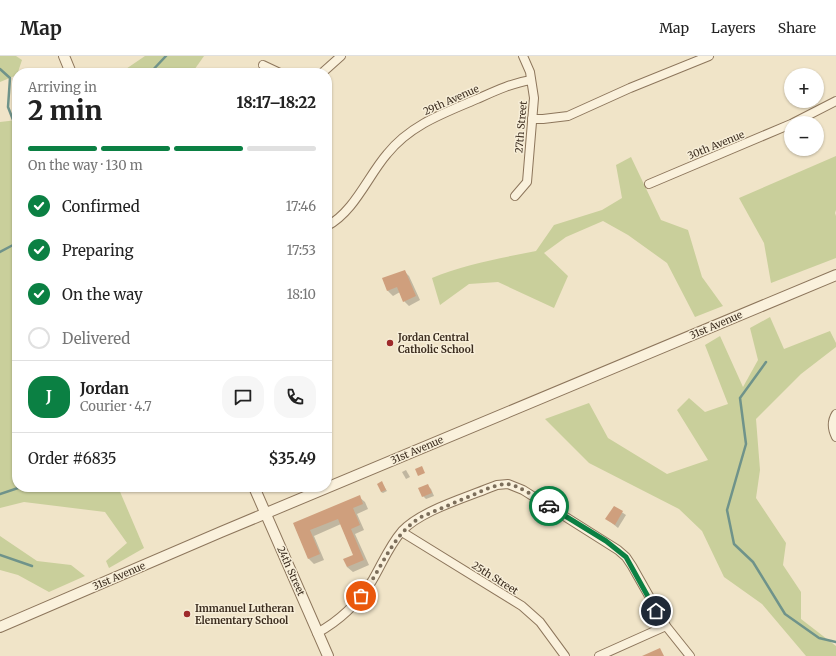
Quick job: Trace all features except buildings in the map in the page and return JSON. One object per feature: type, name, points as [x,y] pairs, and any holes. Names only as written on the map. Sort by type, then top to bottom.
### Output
[{"type":"street","points":[[64,56],[69,68]]},
{"type":"street","points":[[328,68],[341,56]]},
{"type":"street","name":"27th Street","points":[[515,196],[527,182],[534,98],[530,72],[523,56]]},
{"type":"street","points":[[532,119],[551,119],[568,116],[624,90],[709,56]]},
{"type":"street","points":[[263,65],[269,68]]},
{"type":"street","name":"29th Avenue","points":[[332,224],[345,212],[388,152],[406,134],[445,112],[517,82],[531,80]]},
{"type":"street","name":"30th Avenue","points":[[807,116],[836,101]]},
{"type":"street","name":"30th Avenue","points":[[649,184],[784,127]]},
{"type":"street","name":"31st Avenue","points":[[332,485],[836,275]]},
{"type":"street","points":[[836,414],[833,422],[833,428],[836,437]]},
{"type":"street","points":[[318,632],[338,621],[356,603],[372,581],[392,545],[413,521],[489,488],[497,485],[508,484],[523,490],[618,550],[626,557],[666,626],[690,656]]},
{"type":"street","name":"24th Street","points":[[256,492],[328,656]]},
{"type":"street","name":"31st Avenue","points":[[0,627],[315,492]]},
{"type":"street","name":"25th Street","points":[[402,532],[522,606],[544,626],[565,656]]},
{"type":"street","points":[[599,656],[666,626]]},
{"type":"green space","points":[[0,56],[16,56],[22,60],[19,68],[12,68],[12,77],[0,82]]},
{"type":"green space","points":[[145,56],[204,56],[196,68],[127,68]]},
{"type":"green space","points":[[12,121],[12,492],[120,492],[144,548],[109,568],[106,561],[127,543],[105,512],[24,502],[0,508],[0,122]]},
{"type":"green space","points":[[836,156],[836,258],[771,283],[764,243],[739,198]]},
{"type":"green space","points":[[631,157],[661,220],[688,230],[702,277],[723,306],[695,317],[667,263],[628,235],[603,221],[566,237],[544,253],[568,276],[554,308],[498,282],[469,284],[440,305],[432,278],[470,265],[536,251],[554,225],[602,210],[622,198],[616,165]]},
{"type":"green space","points":[[770,317],[784,349],[830,331],[836,343],[836,347],[801,374],[756,419],[760,470],[756,498],[786,543],[783,565],[801,592],[801,619],[836,646],[836,656],[806,656],[762,604],[724,577],[702,531],[679,509],[589,463],[545,419],[589,403],[608,438],[667,474],[708,460],[677,410],[689,398],[705,412],[728,404],[705,345],[720,336],[743,387],[758,360],[750,328]]},
{"type":"green space","points":[[0,536],[37,561],[71,565],[85,576],[49,592],[18,575],[0,570]]},
{"type":"waterway","points":[[155,68],[166,56]]},
{"type":"waterway","points":[[0,69],[10,78],[8,107],[12,117]]},
{"type":"waterway","points":[[0,252],[12,246]]},
{"type":"waterway","points":[[766,362],[740,398],[746,444],[727,510],[734,544],[753,562],[785,614],[819,638],[836,642]]},
{"type":"waterway","points":[[0,494],[12,490]]},
{"type":"waterway","points":[[0,555],[32,566]]},
{"type":"way so far","points":[[361,596],[372,581],[392,545],[413,521],[421,517],[489,488],[497,485],[508,484],[523,490],[549,506]]},
{"type":"place","name":"Jordan Central Catholic School","points":[[390,343]]},
{"type":"place","name":"Immanuel Lutheran Elementary School","points":[[187,614]]},
{"type":"route","points":[[549,506],[606,541],[626,557],[656,611]]}]
